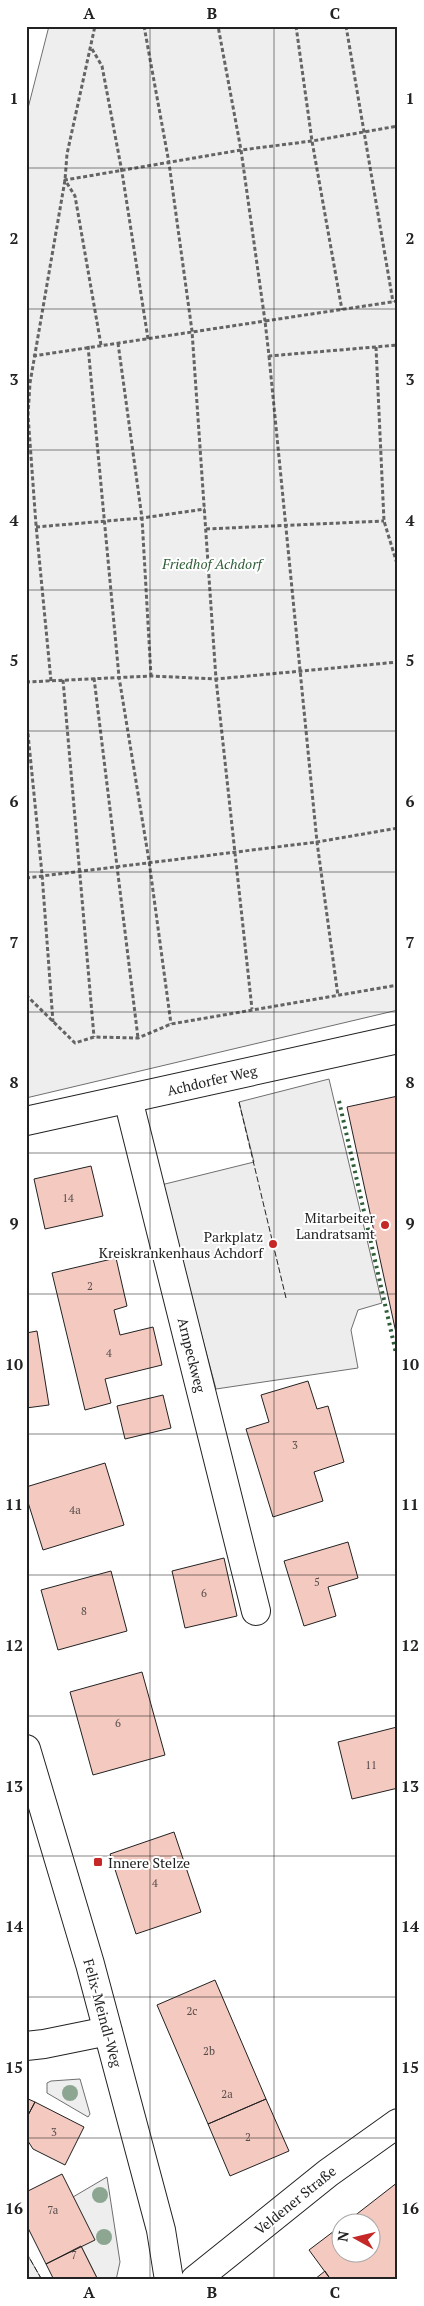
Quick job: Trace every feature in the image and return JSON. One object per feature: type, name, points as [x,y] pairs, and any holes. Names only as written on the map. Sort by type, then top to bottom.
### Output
[{"type":"street","name":"Achdorfer Weg","points":[[26,1121],[398,1039]]},
{"type":"street","name":"Arnpeckweg","points":[[128,1099],[256,1611]]},
{"type":"street","name":"Felix-Meindl-Weg","points":[[26,1749],[75,1912],[108,2031],[161,2230],[169,2280]]},
{"type":"street","points":[[26,2046],[108,2031]]},
{"type":"street","name":"Veldener Straße","points":[[195,2280],[328,2173],[398,2122]]},
{"type":"path","points":[[51,681],[36,527],[28,415],[34,356],[65,180],[67,154],[95,26]]},
{"type":"path","points":[[144,26],[169,163],[192,331],[216,679],[252,1009]]},
{"type":"path","points":[[218,26],[241,150],[265,321],[287,525],[317,842],[338,996]]},
{"type":"path","points":[[296,26],[312,141],[342,310]]},
{"type":"path","points":[[34,356],[88,346],[148,339],[396,302],[363,131],[346,26]]},
{"type":"path","points":[[91,48],[102,66],[122,172],[148,339]]},
{"type":"path","points":[[65,180],[398,126]]},
{"type":"path","points":[[65,180],[75,196],[101,345]]},
{"type":"path","points":[[118,343],[142,518],[151,676]]},
{"type":"path","points":[[269,356],[398,344]]},
{"type":"path","points":[[88,346],[119,676],[149,861],[171,1024]]},
{"type":"path","points":[[376,347],[384,521],[398,567]]},
{"type":"path","points":[[36,527],[142,518],[205,509]]},
{"type":"path","points":[[206,529],[384,521]]},
{"type":"path","points":[[26,682],[119,676],[216,679],[398,662]]},
{"type":"path","points":[[94,678],[138,1038]]},
{"type":"path","points":[[63,680],[94,1037]]},
{"type":"path","points":[[26,714],[42,874],[53,1022]]},
{"type":"path","points":[[26,878],[80,869],[234,853],[317,842],[398,828]]},
{"type":"path","points":[[26,995],[75,1043],[94,1037],[138,1038],[171,1024],[398,984]]},
{"type":"green space","name":"Friedhof Achdorf","points":[[49,26],[398,26],[398,1010],[26,1098],[26,116]]},
{"type":"green space","points":[[80,2079],[90,2114],[88,2117],[47,2093],[47,2083],[51,2081]]},
{"type":"green space","points":[[107,2177],[120,2262],[116,2280],[98,2280],[81,2246],[73,2197]]},
{"type":"green space","points":[[26,2252],[42,2280],[26,2280]]},
{"type":"shaded area","name":"Parkplatz Kreiskrankenhaus Achdorf","points":[[329,1079],[382,1303],[358,1310],[351,1330],[358,1368],[216,1389],[161,1185],[254,1162],[239,1102]]},
{"type":"building","name":"Mitarbeiter Landratsamt","points":[[398,1096],[398,1342],[347,1107]]},
{"type":"building","points":[[91,1166],[103,1216],[45,1229],[34,1179]]},
{"type":"building","points":[[116,1258],[127,1306],[114,1310],[120,1335],[153,1327],[162,1365],[105,1379],[111,1403],[85,1410],[52,1273]]},
{"type":"building","points":[[37,1331],[49,1405],[26,1408],[26,1333]]},
{"type":"building","points":[[308,1381],[317,1409],[328,1406],[344,1462],[314,1472],[323,1501],[273,1517],[246,1429],[269,1422],[261,1395]]},
{"type":"building","points":[[163,1395],[171,1428],[125,1439],[117,1406]]},
{"type":"building","points":[[105,1463],[124,1525],[43,1550],[26,1496],[26,1487]]},
{"type":"building","points":[[348,1542],[358,1578],[328,1587],[336,1616],[304,1626],[284,1561]]},
{"type":"building","points":[[224,1558],[237,1616],[185,1628],[172,1571]]},
{"type":"building","points":[[111,1571],[127,1631],[58,1650],[41,1590]]},
{"type":"building","points":[[142,1672],[165,1755],[93,1775],[70,1692]]},
{"type":"building","points":[[397,1727],[398,1788],[352,1799],[338,1742]]},
{"type":"building","points":[[174,1832],[201,1912],[136,1934],[110,1854]]},
{"type":"building","points":[[215,1980],[266,2099],[208,2124],[157,2005]]},
{"type":"building","points":[[26,2098],[35,2102],[26,2119]]},
{"type":"building","points":[[266,2099],[289,2151],[230,2176],[208,2124]]},
{"type":"building","points":[[35,2102],[84,2127],[65,2165],[33,2149],[26,2138],[26,2119]]},
{"type":"building","points":[[62,2174],[95,2240],[46,2264],[26,2224],[26,2192]]},
{"type":"building","points":[[398,2182],[398,2275],[391,2280],[331,2280],[309,2250],[332,2233],[332,2264],[382,2264],[382,2214],[357,2214]]},
{"type":"building","points":[[81,2246],[98,2280],[54,2280],[46,2264]]},
{"type":"building","points":[[325,2271],[331,2280],[315,2280],[315,2279]]},
{"type":"hedge","points":[[339,1101],[396,1353]]},
{"type":"fence","points":[[239,1102],[286,1298]]},
{"type":"fence","points":[[26,2252],[42,2280]]},
{"type":"place","name":"Mitarbeiter Landratsamt","points":[[385,1225]]},
{"type":"place","name":"Parkplatz Kreiskrankenhaus Achdorf","points":[[273,1244]]},
{"type":"place","name":"Innere Stelze","points":[[98,1862]]}]
